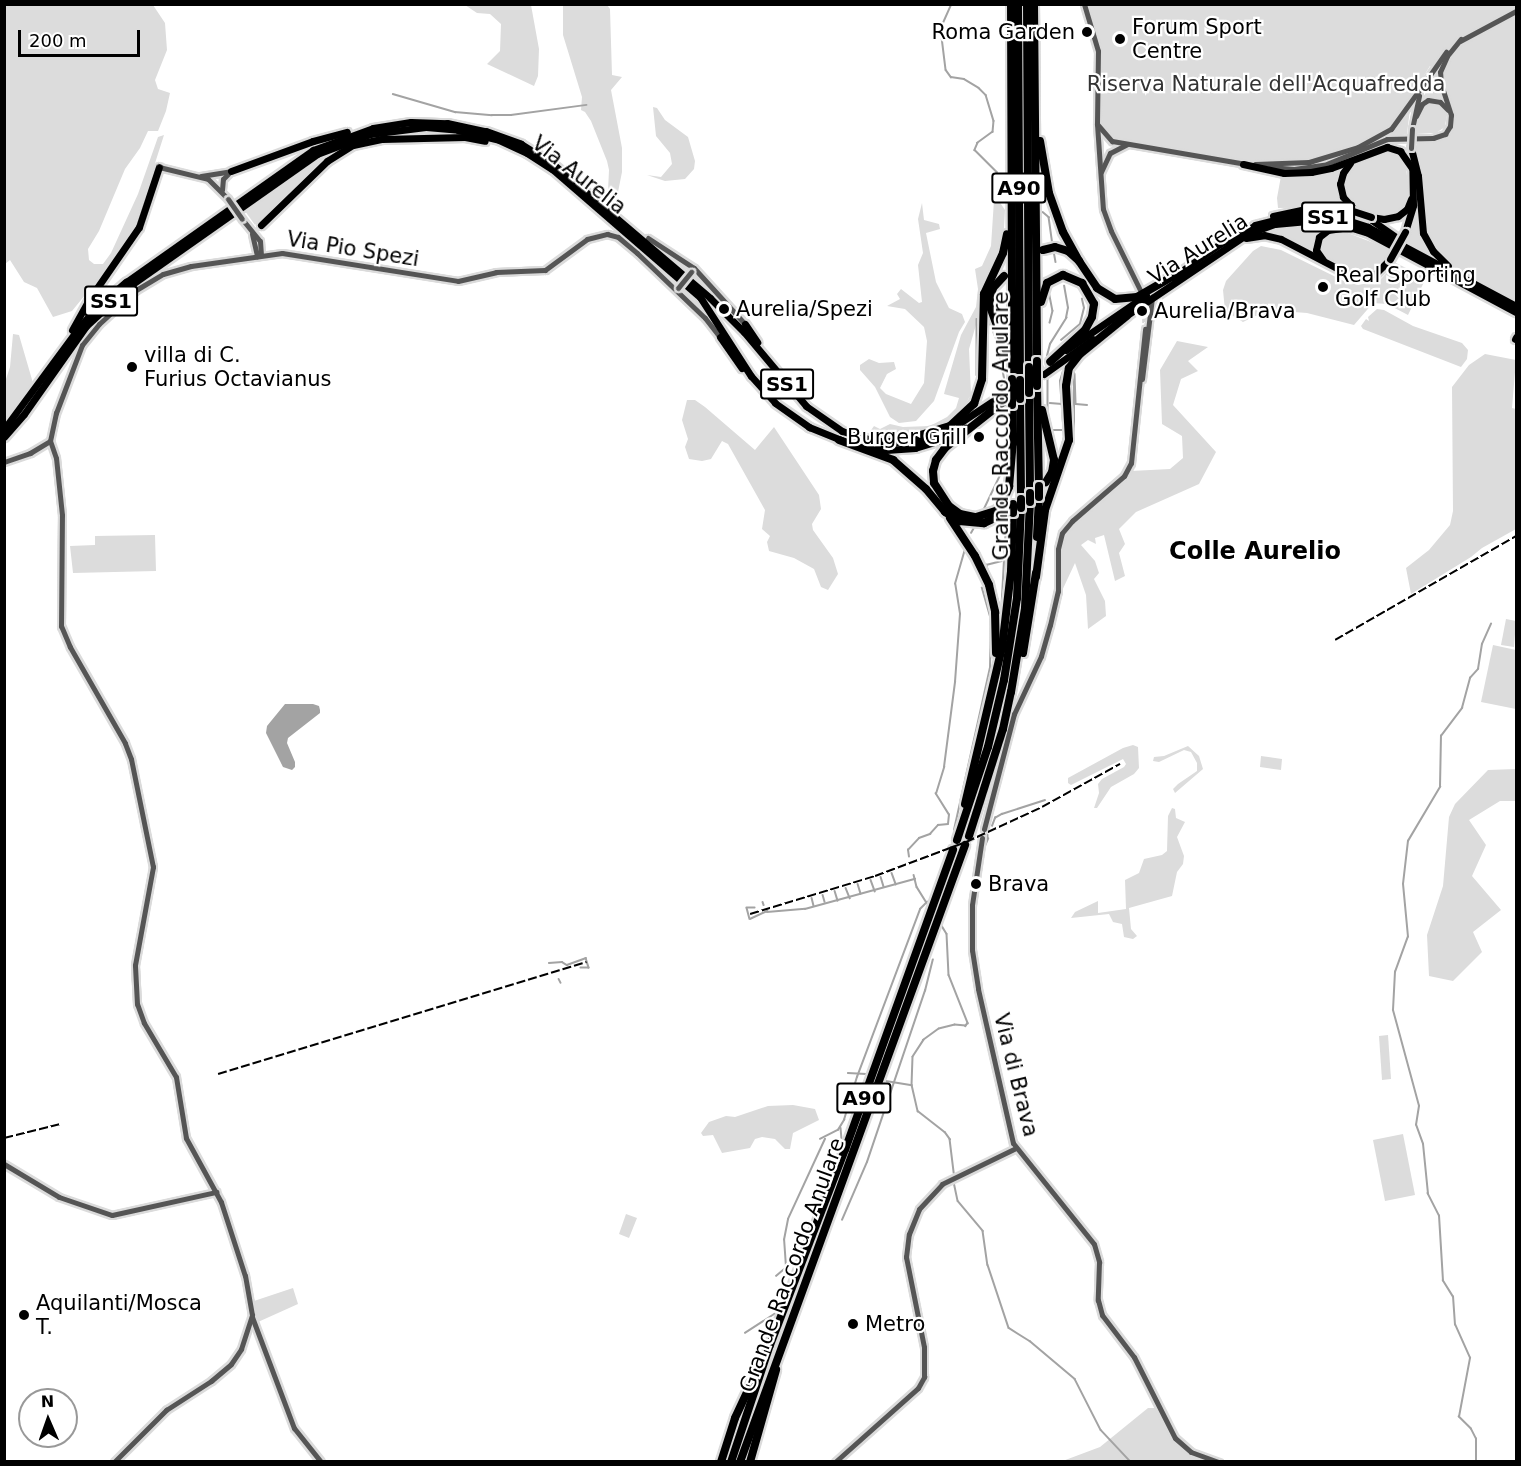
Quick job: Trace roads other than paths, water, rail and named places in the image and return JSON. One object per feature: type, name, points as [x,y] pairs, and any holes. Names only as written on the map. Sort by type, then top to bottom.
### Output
[{"type":"highway","points":[[993,693],[1008,604],[1009,513],[1013,504],[1009,403],[1014,375],[1010,139],[1011,4]]},
{"type":"highway","name":"Grande Raccordo Anulare","points":[[993,693],[958,837],[988,747],[1004,680],[1017,598],[1021,508],[1020,399],[1014,375],[1018,4]]},
{"type":"highway","name":"Grande Raccordo Anulare","points":[[969,836],[1003,729],[1011,692],[1024,608],[1030,502],[1035,495],[1035,390],[1029,367],[1027,4]]},
{"type":"highway","points":[[1034,4],[1045,363]]},
{"type":"highway","points":[[1035,76],[1040,144],[1047,185],[1059,221],[1078,261],[1099,290],[1119,299],[1137,297],[1177,274]]},
{"type":"highway","name":"Via Aurelia","points":[[4,429],[91,312],[129,280],[313,150],[373,128],[402,123],[437,122],[464,125],[496,134],[529,148],[547,159],[718,306],[806,406],[831,426],[860,438],[894,443],[918,441],[949,430],[1005,393]]},
{"type":"highway","points":[[231,171],[324,137],[373,128]]},
{"type":"highway","name":"Via Aurelia","points":[[4,437],[24,414],[81,333],[109,303],[317,154],[362,136],[406,128],[458,130],[516,148],[558,174],[697,294],[713,315],[751,376],[771,399],[793,417],[817,432],[839,440],[880,449],[918,447],[950,437],[994,409],[1009,403]]},
{"type":"highway","points":[[261,225],[327,161],[344,149],[363,142],[377,139],[465,137],[516,148]]},
{"type":"highway","points":[[894,443],[950,426],[966,414],[977,396],[982,373],[984,294],[1003,253],[1007,234],[1007,154],[1010,139]]},
{"type":"highway","points":[[1243,164],[1295,173],[1321,171],[1379,149],[1393,148],[1404,155],[1412,168]]},
{"type":"highway","points":[[1227,246],[1253,236],[1275,237],[1347,275],[1364,277],[1378,272],[1390,259],[1406,230],[1412,211],[1412,148]]},
{"type":"highway","points":[[1412,148],[1426,241],[1443,262],[1483,288]]},
{"type":"highway","points":[[1351,209],[1344,199],[1340,184],[1344,169],[1352,161]]},
{"type":"highway","points":[[60,353],[86,304],[127,246],[142,220],[159,167]]},
{"type":"highway","points":[[1370,218],[1384,219],[1398,216],[1408,207],[1413,188]]},
{"type":"highway","points":[[1232,237],[1252,223],[1286,212],[1324,206],[1351,209],[1370,218],[1419,254]]},
{"type":"highway","points":[[607,209],[648,238]]},
{"type":"highway","name":"Via Aurelia","points":[[1045,363],[1232,237],[1270,220],[1318,216],[1364,226],[1516,306]]},
{"type":"highway","points":[[1398,216],[1405,220],[1406,230]]},
{"type":"highway","name":"Via Aurelia","points":[[1045,363],[1127,315],[1227,246],[1257,230],[1290,222],[1333,223],[1366,232],[1516,314]]},
{"type":"highway","points":[[1329,265],[1316,249],[1317,241],[1322,234],[1335,228],[1366,232]]},
{"type":"highway","points":[[1046,249],[1061,248],[1078,261]]},
{"type":"highway","points":[[1004,276],[993,288],[989,304],[1006,345],[1014,375]]},
{"type":"highway","points":[[1042,484],[1035,390],[1045,363],[1043,289],[1049,280],[1058,276],[1074,278],[1085,286],[1092,297],[1092,317],[1081,334],[1045,363]]},
{"type":"highway","points":[[1011,692],[1025,644],[1045,510],[1069,440],[1066,386],[1069,368],[1080,354],[1127,315]]},
{"type":"highway","points":[[745,324],[767,360]]},
{"type":"highway","points":[[720,337],[739,365],[751,376]]},
{"type":"highway","points":[[1035,390],[1054,460],[1053,472],[1035,495],[1036,577]]},
{"type":"highway","points":[[971,521],[946,503],[934,483],[934,467],[945,448],[994,409]]},
{"type":"highway","points":[[839,440],[893,460],[926,489],[975,556],[993,598],[997,648],[993,693]]},
{"type":"highway","points":[[988,518],[998,509],[1007,494],[1012,440]]},
{"type":"highway","points":[[945,512],[955,519],[971,521],[1009,513]]},
{"type":"highway","name":"Grande Raccordo Anulare","points":[[740,1461],[965,845]]},
{"type":"highway","name":"Grande Raccordo Anulare","points":[[731,1461],[770,1346],[845,1149],[953,850]]},
{"type":"highway","points":[[750,1461],[783,1339]]},
{"type":"highway","points":[[721,1461],[744,1399],[770,1346]]},
{"type":"street","points":[[1084,4],[1098,51],[1098,147],[1107,224],[1141,292]]},
{"type":"street","points":[[1243,164],[1309,162],[1358,147],[1391,129],[1445,53],[1461,39],[1516,11]]},
{"type":"street","points":[[1098,147],[1112,141],[1243,164],[1294,169],[1324,165],[1387,139],[1441,136],[1449,128],[1451,118],[1441,85],[1440,72],[1444,59],[1461,39]]},
{"type":"street","points":[[1412,148],[1412,129],[1417,100],[1427,79]]},
{"type":"street","points":[[1412,129],[1420,106],[1426,101],[1442,103],[1451,118]]},
{"type":"street","points":[[1097,124],[1112,141]]},
{"type":"street","points":[[1098,147],[1104,151],[1112,151],[1127,144]]},
{"type":"street","points":[[1100,175],[1112,151]]},
{"type":"street","points":[[159,167],[210,180],[223,192],[261,243],[282,254]]},
{"type":"street","points":[[196,176],[231,171]]},
{"type":"street","points":[[223,192],[223,179],[231,171]]},
{"type":"street","points":[[249,227],[256,228],[261,225],[259,255]]},
{"type":"street","points":[[249,227],[253,247],[259,255]]},
{"type":"street","name":"Via Pio Spezi","points":[[50,441],[55,415],[82,345],[95,328],[136,290],[161,275],[191,266],[259,255],[282,254],[458,281],[496,272],[543,271],[589,238],[614,234]]},
{"type":"street","name":"Via Aurelia","points":[[614,234],[677,290],[720,337]]},
{"type":"street","points":[[648,238],[693,270],[745,324]]},
{"type":"street","points":[[244,258],[253,247]]},
{"type":"street","points":[[677,290],[693,270]]},
{"type":"street","points":[[984,829],[1014,714],[1041,656],[1050,625],[1058,591],[1058,549],[1062,533],[1129,469],[1134,446],[1138,392],[1152,297]]},
{"type":"street","points":[[4,462],[30,453],[50,441],[56,456],[62,511],[63,632],[128,750],[152,855],[153,873],[144,909],[135,965],[136,1001],[146,1026],[174,1072],[186,1138],[216,1192],[243,1267],[252,1315],[294,1428],[321,1461]]},
{"type":"street","name":"Via di Brava","points":[[982,838],[972,905],[973,956],[1005,1110],[1016,1148],[1095,1245],[1099,1262],[1098,1295],[1101,1313],[1134,1357],[1175,1438],[1191,1452],[1219,1461]]},
{"type":"street","points":[[835,1461],[915,1391],[924,1377],[926,1359],[909,1277],[906,1249],[910,1230],[919,1209],[933,1191],[949,1180],[1016,1148]]},
{"type":"street","points":[[4,1164],[57,1196],[112,1215],[216,1192]]},
{"type":"street","points":[[114,1461],[164,1411],[214,1379],[232,1363],[242,1347],[252,1315]]},
{"type":"waterway","points":[[952,4],[941,29],[946,70],[951,77],[964,79],[986,95],[994,121],[993,132],[978,143],[975,150],[997,172],[999,191]]},
{"type":"waterway","points":[[393,94],[455,112],[492,115],[511,115],[586,105]]},
{"type":"waterway","points":[[1043,212],[1049,217],[1053,244]]},
{"type":"waterway","points":[[1054,251],[1056,262]]},
{"type":"waterway","points":[[1047,356],[1050,344],[1066,318],[1068,308],[1064,286]]},
{"type":"waterway","points":[[1049,291],[1053,311],[1050,323]]},
{"type":"waterway","points":[[994,297],[996,311],[1008,335]]},
{"type":"waterway","points":[[1061,340],[1080,324],[1084,308],[1082,299]]},
{"type":"waterway","points":[[987,316],[997,339],[1005,381],[999,390]]},
{"type":"waterway","points":[[977,319],[977,375]]},
{"type":"waterway","points":[[1081,359],[1099,344]]},
{"type":"waterway","points":[[1074,367],[1074,436]]},
{"type":"waterway","points":[[1059,457],[1064,437],[1060,381],[1064,368]]},
{"type":"waterway","points":[[1075,374],[1076,404]]},
{"type":"waterway","points":[[1048,379],[1048,417]]},
{"type":"waterway","points":[[1050,403],[1062,404]]},
{"type":"waterway","points":[[1076,404],[1087,405]]},
{"type":"waterway","points":[[1051,430],[1062,430]]},
{"type":"waterway","points":[[983,511],[1003,469]]},
{"type":"waterway","points":[[1000,634],[1006,523]]},
{"type":"waterway","points":[[971,533],[975,526]]},
{"type":"waterway","points":[[909,857],[908,850],[919,838],[930,834],[938,825],[948,824],[949,815],[936,794],[944,767],[955,682],[960,614],[955,584],[965,550]]},
{"type":"waterway","points":[[999,604],[986,565],[1002,561]]},
{"type":"waterway","points":[[954,830],[990,668],[991,620],[982,588]]},
{"type":"waterway","points":[[1476,1462],[1476,1439],[1471,1429],[1459,1417],[1470,1358],[1455,1325],[1453,1297],[1443,1281],[1439,1216],[1428,1194],[1423,1144],[1416,1125],[1419,1106],[1393,1010],[1395,972],[1408,937],[1403,884],[1408,841],[1440,787],[1441,736],[1462,708],[1470,678],[1478,669],[1482,644],[1491,624]]},
{"type":"waterway","points":[[992,826],[995,818],[1002,814],[1045,800]]},
{"type":"waterway","points":[[985,846],[988,839]]},
{"type":"waterway","points":[[892,873],[896,884]]},
{"type":"waterway","points":[[914,875],[917,887],[927,903]]},
{"type":"waterway","points":[[881,877],[884,887]]},
{"type":"waterway","points":[[767,912],[805,909],[915,879]]},
{"type":"waterway","points":[[871,880],[875,891]]},
{"type":"waterway","points":[[858,884],[861,894]]},
{"type":"waterway","points":[[846,888],[850,898]]},
{"type":"waterway","points":[[835,891],[838,901]]},
{"type":"waterway","points":[[823,895],[825,902]]},
{"type":"waterway","points":[[812,898],[814,906]]},
{"type":"waterway","points":[[820,1139],[838,1130],[844,1120],[857,1077],[920,909],[927,902]]},
{"type":"waterway","points":[[755,908],[747,908],[750,919],[767,911]]},
{"type":"waterway","points":[[942,926],[947,934],[949,975],[968,1023],[966,1026],[955,1025],[939,1029],[924,1040],[913,1057],[912,1085],[918,1111],[945,1132],[950,1139],[954,1173]]},
{"type":"waterway","points":[[549,963],[562,962],[567,965],[586,958],[589,968],[581,968]]},
{"type":"waterway","points":[[842,1220],[867,1162],[925,991],[933,960]]},
{"type":"waterway","points":[[559,979],[561,983]]},
{"type":"waterway","points":[[848,1073],[866,1074]]},
{"type":"waterway","points":[[886,1081],[912,1085]]},
{"type":"waterway","points":[[841,1128],[842,1139]]},
{"type":"waterway","points":[[786,1267],[784,1240],[788,1219],[825,1139]]},
{"type":"waterway","points":[[954,1182],[958,1201],[983,1231],[988,1265],[1009,1328],[1030,1341],[1075,1379],[1101,1430],[1131,1462]]},
{"type":"waterway","points":[[776,1276],[789,1265]]},
{"type":"waterway","points":[[745,1333],[777,1312],[788,1284]]},
{"type":"tunnel","points":[[1144,302],[1145,329]]},
{"type":"tunnel","points":[[1016,385],[1044,366]]},
{"type":"railway","points":[[1335,640],[1516,536]]},
{"type":"railway","points":[[750,914],[875,876],[966,842],[1042,807],[1120,764]]},
{"type":"railway","points":[[218,1074],[586,962]]},
{"type":"railway","points":[[4,1138],[60,1124]]},
{"type":"place","name":"Roma Garden","points":[[1087,32]]},
{"type":"place","name":"Forum Sport Centre","points":[[1120,39]]},
{"type":"place","name":"Real Sporting Golf Club","points":[[1323,287]]},
{"type":"place","name":"Aurelia/Spezi","points":[[724,309]]},
{"type":"place","name":"Aurelia/Brava","points":[[1142,311]]},
{"type":"place","name":"villa di C. Furius Octavianus","points":[[132,367]]},
{"type":"place","name":"Burger Grill","points":[[979,437]]},
{"type":"place","name":"Brava","points":[[976,884]]},
{"type":"place","name":"Aquilanti/Mosca T.","points":[[24,1315]]},
{"type":"place","name":"Metro","points":[[853,1324]]},
{"type":"district","name":"Colle Aurelio","points":[[1255,552]]},
{"type":"park label","name":"Riserva Naturale dell'Acquafredda","points":[[1266,84]]}]
